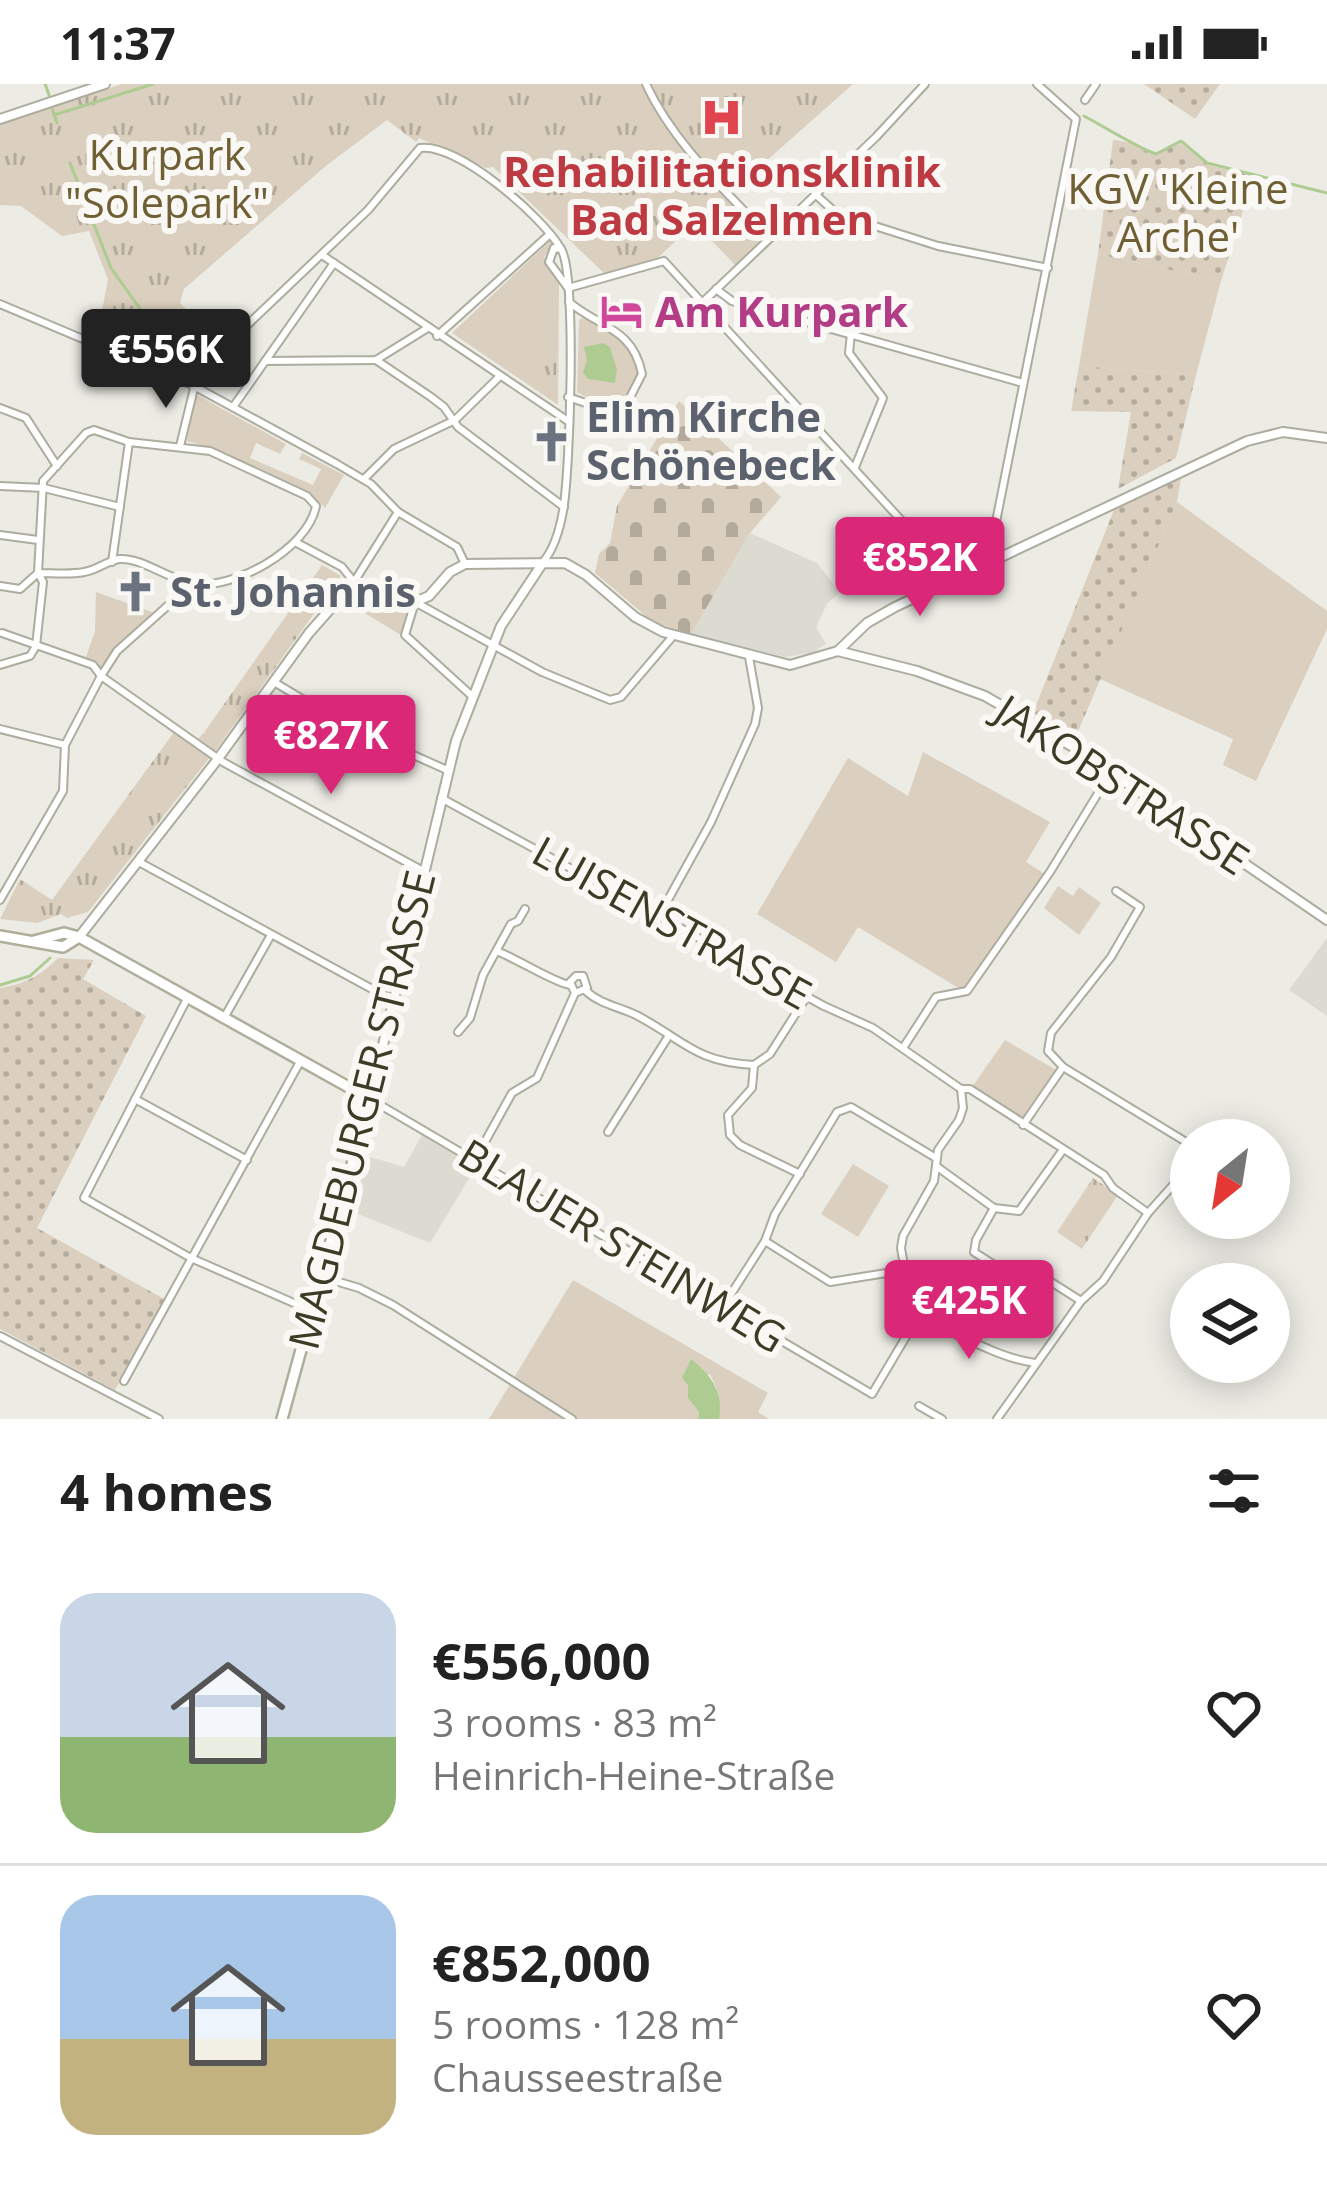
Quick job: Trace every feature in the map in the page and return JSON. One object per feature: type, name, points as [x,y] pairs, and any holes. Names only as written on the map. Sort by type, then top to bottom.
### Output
[{"type":"main road","points":[[0,936],[34,941],[64,933],[79,937],[370,1099]]},
{"type":"main road","name":"MAGDEBURGER STRASSE","points":[[282,1419],[370,1099]]},
{"type":"street","points":[[0,119],[105,84]]},
{"type":"street","points":[[646,84],[663,116],[770,238]]},
{"type":"street","points":[[703,302],[925,84]]},
{"type":"street","points":[[988,562],[1076,118],[1037,84]]},
{"type":"street","points":[[1085,100],[1096,84]]},
{"type":"street","points":[[180,446],[198,372],[368,210],[417,150],[428,146],[493,179],[561,249]]},
{"type":"street","points":[[815,194],[837,214],[938,247],[1048,268]]},
{"type":"street","points":[[437,336],[550,234]]},
{"type":"street","name":"MAGDEBURGER STRASSE","points":[[370,1099],[447,770],[494,643],[550,553],[564,506],[568,421],[568,289],[567,259],[561,249],[552,250],[549,262],[568,289]]},
{"type":"street","points":[[321,255],[568,421]]},
{"type":"street","points":[[568,289],[664,261],[954,579]]},
{"type":"street","points":[[233,407],[335,262]]},
{"type":"street","points":[[716,289],[732,301],[1023,383]]},
{"type":"street","points":[[568,302],[614,329],[635,348],[642,374],[621,415],[568,398]]},
{"type":"street","points":[[0,304],[192,385],[364,479],[398,512],[457,547],[465,564]]},
{"type":"street","points":[[265,362],[376,360],[427,329]]},
{"type":"street","points":[[851,333],[849,353],[883,398],[855,468]]},
{"type":"street","points":[[376,360],[431,397],[458,427],[564,506]]},
{"type":"street","points":[[364,479],[394,449],[455,420],[500,377]]},
{"type":"street","points":[[0,408],[26,418],[57,466]]},
{"type":"street","points":[[0,586],[19,589],[38,573],[82,573],[126,560],[192,584],[214,584],[297,543],[314,516],[315,503],[210,451],[129,442],[94,430],[86,433],[43,482],[38,540],[38,573],[43,582],[36,646],[30,656],[0,664]]},
{"type":"street","points":[[473,697],[405,635],[415,602],[429,596],[453,569],[465,564],[543,562],[576,568],[635,617],[673,636],[790,665],[838,651],[875,618],[1247,441],[1282,432],[1327,438]]},
{"type":"street","points":[[112,562],[129,442]]},
{"type":"street","points":[[0,486],[44,488],[120,507]]},
{"type":"street","points":[[79,937],[339,595],[354,582],[398,512]]},
{"type":"street","points":[[0,535],[38,540]]},
{"type":"street","points":[[297,543],[342,567],[354,582],[415,602],[542,672],[616,700],[673,636]]},
{"type":"street","points":[[0,900],[63,790],[65,745],[101,676],[117,651],[192,584]]},
{"type":"street","points":[[2,633],[85,661],[218,758],[423,871]]},
{"type":"street","name":"JAKOBSTRASSE","points":[[838,651],[973,690],[1111,772],[1327,920]]},
{"type":"street","points":[[659,916],[715,813],[758,708],[749,657]]},
{"type":"street","points":[[273,681],[344,724],[447,770]]},
{"type":"street","points":[[0,729],[65,745]]},
{"type":"street","points":[[903,1048],[936,997],[967,991],[1050,872],[1111,772]]},
{"type":"street","name":"LUISENSTRASSE","points":[[440,797],[873,1028],[962,1089],[970,1089],[1104,1175],[1113,1188],[1148,1213]]},
{"type":"street","points":[[139,862],[394,1001]]},
{"type":"street","points":[[1116,891],[1140,908],[1111,957],[1051,1033],[1048,1051],[1063,1067],[1170,1132]]},
{"type":"street","points":[[458,1032],[470,1018],[483,975],[511,924],[525,909]]},
{"type":"street","points":[[224,1018],[271,935]]},
{"type":"street","points":[[497,951],[530,964],[564,986],[634,1014],[708,1059],[754,1065],[770,1054],[807,996]]},
{"type":"street","points":[[476,1159],[512,1093],[537,1078],[573,989],[573,978],[583,976],[588,982],[586,991]]},
{"type":"street","points":[[188,998],[84,1198],[191,1258],[312,1311]]},
{"type":"street","points":[[608,1132],[668,1037]]},
{"type":"street","points":[[124,1381],[301,1060]]},
{"type":"street","points":[[754,1065],[752,1088],[728,1115],[730,1135],[740,1145],[800,1174]]},
{"type":"street","points":[[1023,1125],[1063,1067]]},
{"type":"street","points":[[962,1089],[964,1108],[936,1162],[934,1181],[902,1236],[913,1318],[1015,1360],[1035,1363]]},
{"type":"street","points":[[135,1099],[247,1160]]},
{"type":"street","name":"BLAUER STEINWEG","points":[[370,1099],[872,1394],[913,1318]]},
{"type":"street","points":[[724,1305],[837,1112],[851,1107],[936,1162],[994,1208],[1019,1211],[1062,1151]]},
{"type":"street","points":[[997,1419],[1081,1301],[1103,1281],[1170,1188]]},
{"type":"street","points":[[994,1208],[974,1252],[1024,1284],[1034,1271],[1081,1301]]},
{"type":"street","points":[[765,1241],[830,1282],[905,1270]]},
{"type":"street","points":[[322,1277],[358,1288],[412,1316],[572,1419]]},
{"type":"street","points":[[0,1336],[159,1419]]},
{"type":"street","points":[[919,1406],[942,1419]]},
{"type":"shaded area","points":[[603,343],[610,347],[617,370],[615,383],[588,379],[583,372],[584,347]]},
{"type":"shaded area","points":[[750,533],[817,563],[840,592],[827,604],[816,627],[826,644],[812,653],[785,657],[691,634]]},
{"type":"shaded area","points":[[1327,938],[1327,1016],[1289,990]]},
{"type":"shaded area","points":[[422,1135],[476,1167],[430,1243],[346,1209],[360,1154],[404,1167]]},
{"type":"shaded area","points":[[691,1359],[714,1385],[720,1400],[719,1419],[698,1419],[699,1412],[688,1398],[688,1385],[682,1378]]},
{"type":"green space","name":"Kurpark \"Solepark\"","points":[[122,84],[853,84],[728,195],[767,235],[735,265],[695,223],[649,266],[607,276],[493,167],[419,138],[416,142],[387,120],[327,165],[184,289],[180,303],[216,341],[188,367],[139,356],[109,341],[101,316],[108,279],[89,231],[62,236],[21,206],[0,205],[0,125]]},
{"type":"green space","points":[[1144,84],[1220,84],[1195,119]]},
{"type":"green space","name":"KGV 'Kleine Arche'","points":[[1113,140],[1149,152],[1180,143],[1207,165],[1254,176],[1221,281],[1098,254]]},
{"type":"green space","points":[[552,239],[555,242],[544,257],[559,284],[558,405],[452,333]]},
{"type":"green space","points":[[1098,254],[1221,281],[1196,375],[1079,366]]},
{"type":"green space","points":[[585,316],[633,349],[640,372],[625,410],[615,413],[577,392],[579,320]]},
{"type":"green space","points":[[519,361],[556,361],[556,402],[519,377]]},
{"type":"green space","points":[[1079,366],[1196,375],[1176,458],[1118,489],[1131,412],[1071,411]]},
{"type":"green space","points":[[199,396],[286,444],[280,454],[256,443],[250,458],[313,485],[321,469],[299,459],[302,453],[344,475],[325,508],[282,479],[187,441],[194,398]]},
{"type":"green space","points":[[679,401],[781,497],[750,533],[691,634],[653,622],[595,573],[599,554],[610,543],[617,506]]},
{"type":"green space","points":[[1181,478],[1177,502],[1075,738],[1033,713],[1114,510]]},
{"type":"green space","points":[[1177,502],[1327,611],[1327,629],[1256,781],[1223,765],[1233,739],[1100,679]]},
{"type":"green space","points":[[322,565],[341,576],[218,747],[88,912],[67,918],[61,914],[37,923],[0,919],[20,879],[52,900],[174,732],[193,743],[203,734]]},
{"type":"green space","points":[[96,592],[155,613],[114,651],[101,670],[85,660],[95,631]]},
{"type":"green space","points":[[357,592],[412,610],[404,637],[345,601]]},
{"type":"green space","points":[[923,752],[1050,822],[1026,862],[1045,874],[965,989],[858,927],[836,962],[757,914],[848,758],[908,796]]},
{"type":"green space","points":[[1058,886],[1073,896],[1079,887],[1101,903],[1079,935],[1044,908]]},
{"type":"green space","points":[[58,958],[94,960],[83,979],[146,1016],[37,1228],[164,1299],[115,1390],[0,1329],[0,988],[32,978]]},
{"type":"green space","points":[[1005,1040],[1056,1070],[1022,1122],[972,1087]]},
{"type":"green space","points":[[853,1164],[889,1186],[858,1237],[821,1214]]},
{"type":"green space","points":[[1093,1178],[1118,1195],[1082,1249],[1057,1232]]},
{"type":"green space","points":[[573,1280],[768,1393],[758,1412],[769,1419],[719,1419],[717,1389],[710,1374],[688,1384],[688,1398],[699,1412],[698,1419],[489,1419]]},
{"type":"waterway","points":[[45,84],[49,95]]},
{"type":"waterway","points":[[54,115],[153,84]]},
{"type":"waterway","points":[[52,108],[57,123]]},
{"type":"waterway","points":[[1084,116],[1156,154],[1181,141],[1207,163],[1327,193]]},
{"type":"waterway","points":[[70,163],[111,268],[178,362]]},
{"type":"waterway","points":[[0,985],[30,976],[50,958]]},
{"type":"place","name":"Rehabilitationsklinik Bad Salzelmen","points":[[722,118]]},
{"type":"place","name":"Am Kurpark","points":[[621,312]]},
{"type":"place","name":"Elim Kirche Schönebeck","points":[[552,441]]},
{"type":"place","name":"St. Johannis","points":[[136,592]]}]
